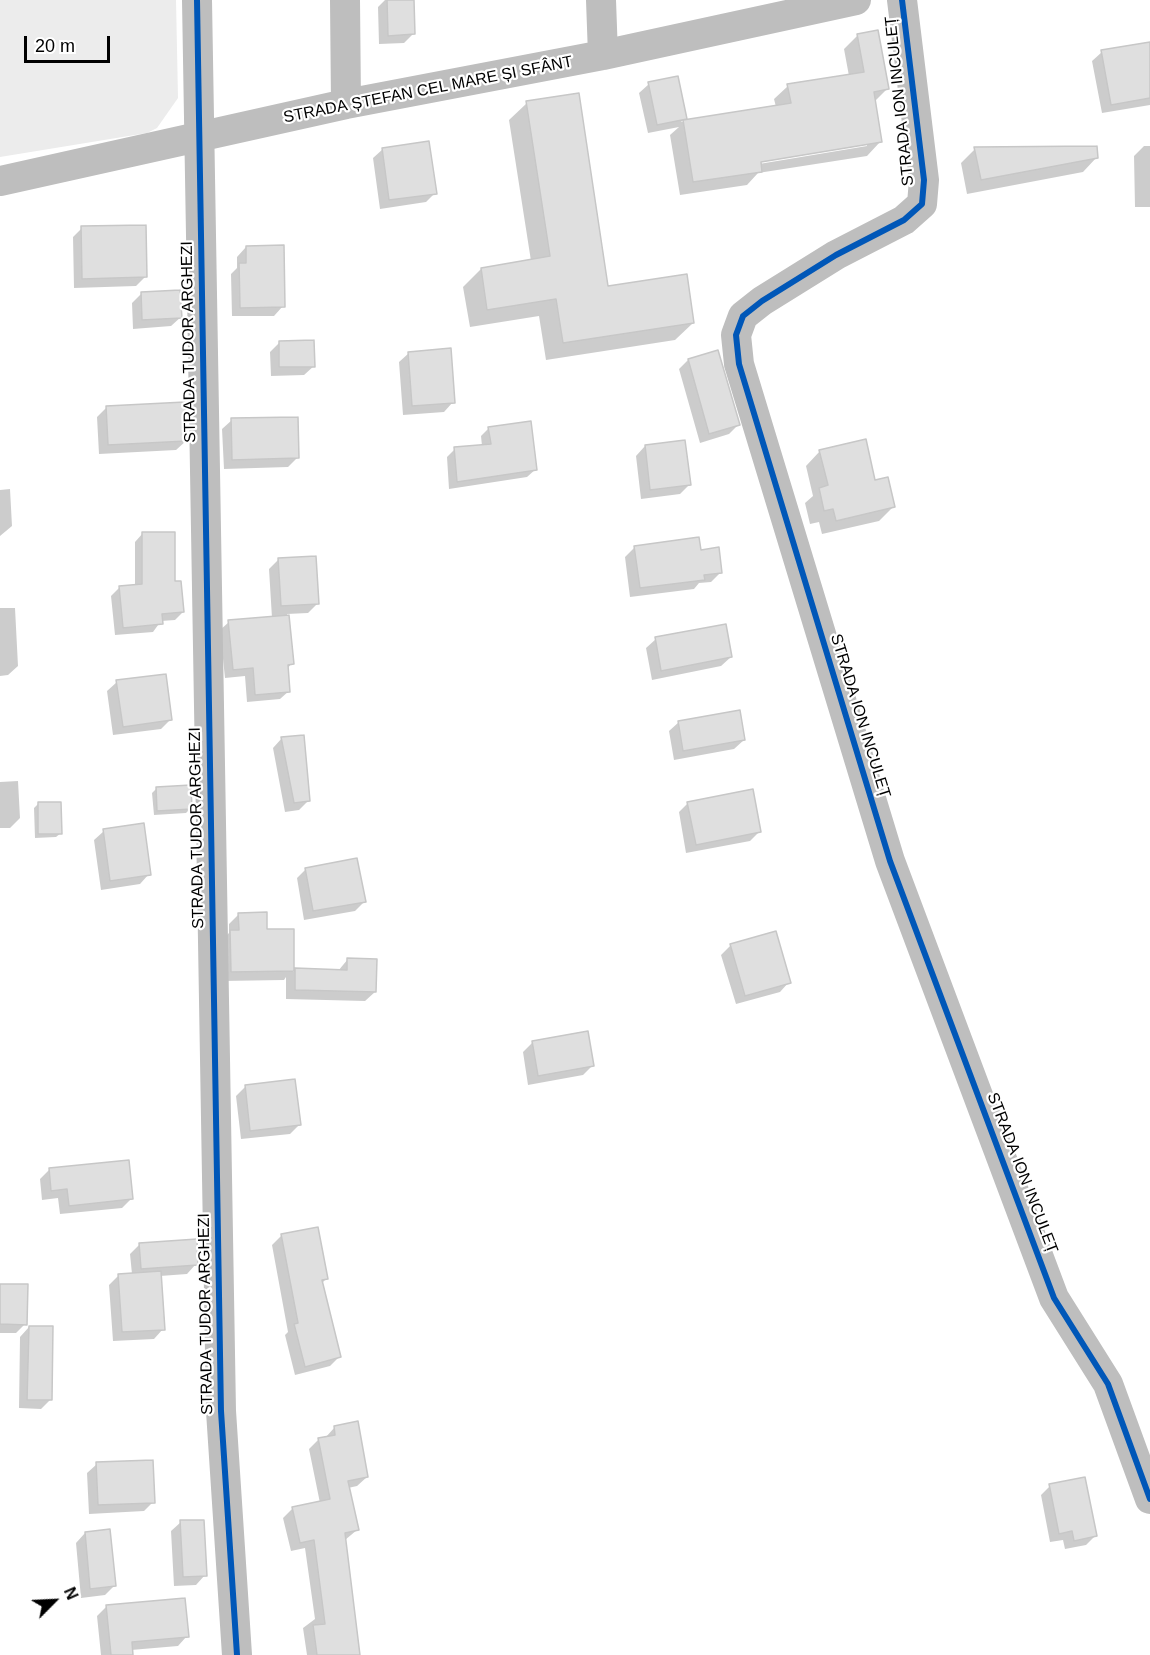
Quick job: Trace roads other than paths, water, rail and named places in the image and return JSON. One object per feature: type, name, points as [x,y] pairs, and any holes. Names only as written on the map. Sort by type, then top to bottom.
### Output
[{"type":"street","name":"STRADA TUDOR ARGHEZI","points":[[196,0],[221,1412],[237,1655]]},
{"type":"street","points":[[345,0],[346,104]]},
{"type":"street","points":[[601,0],[603,55]]},
{"type":"street","name":"STRADA ȘTEFAN CEL MARE ȘI SFÂNT","points":[[0,181],[346,104],[603,55],[856,0]]},
{"type":"street","name":"STRADA ION INCULEȚ","points":[[902,0],[924,180],[922,204],[903,220],[836,255],[762,301],[743,316],[736,335],[739,364],[890,861],[1054,1298],[1108,1384],[1150,1499]]}]
